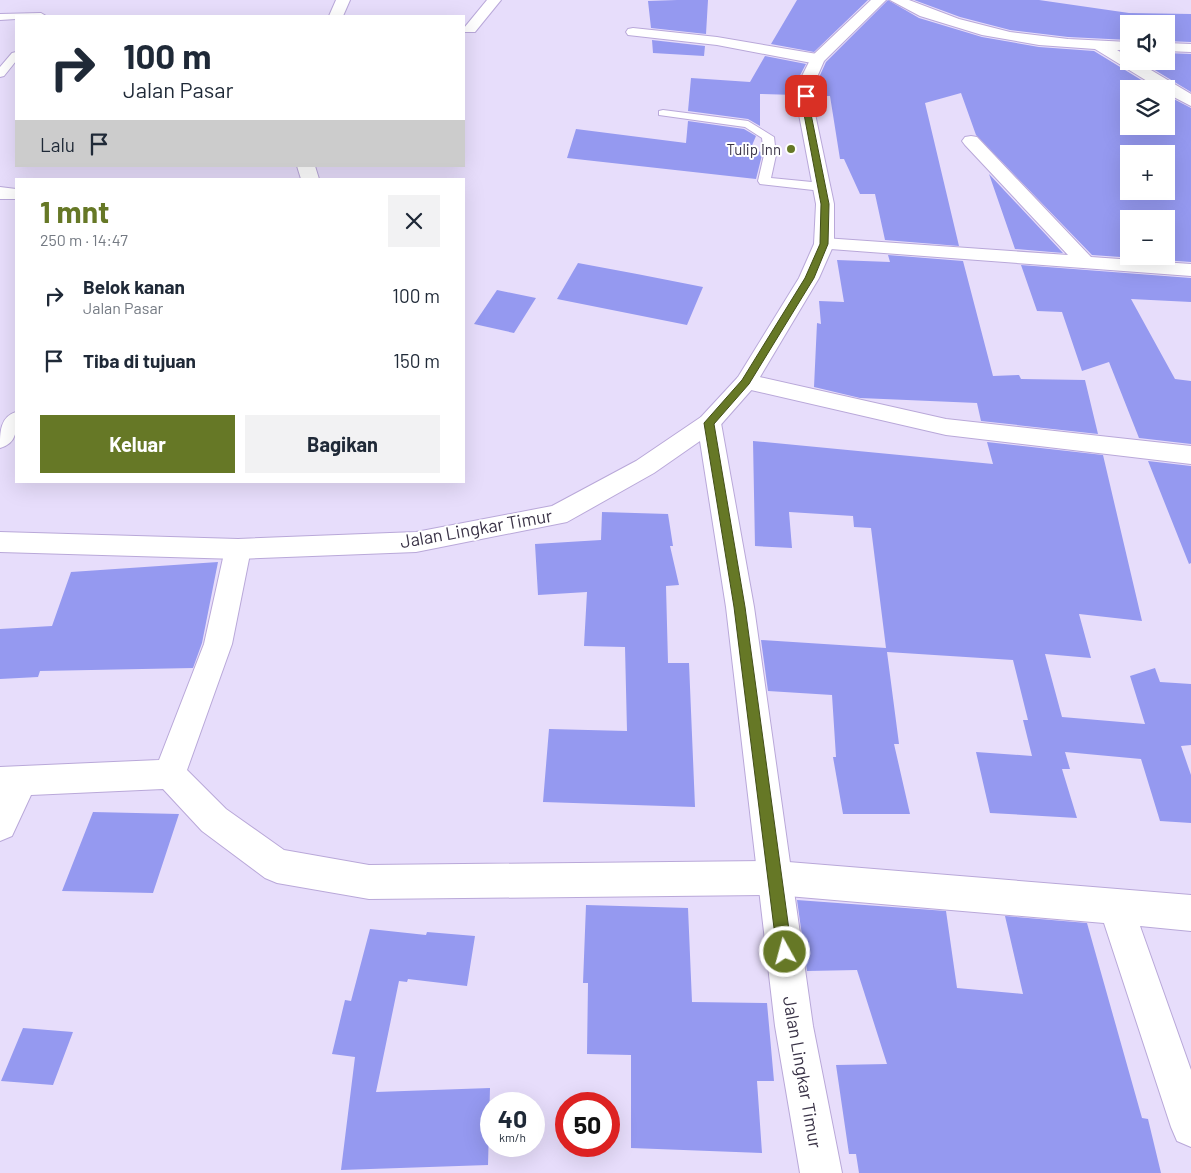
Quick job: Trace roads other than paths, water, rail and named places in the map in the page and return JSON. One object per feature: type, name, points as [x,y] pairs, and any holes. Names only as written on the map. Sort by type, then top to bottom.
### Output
[{"type":"street","points":[[336,15],[343,0]]},
{"type":"street","points":[[470,29],[494,0]]},
{"type":"street","points":[[709,423],[746,382],[809,278],[824,244],[825,204],[806,109],[806,84],[818,58],[879,0]]},
{"type":"street","points":[[897,0],[954,24],[994,35],[1099,46],[1120,46]]},
{"type":"street","points":[[633,32],[717,41],[818,58]]},
{"type":"street","points":[[1099,46],[1191,101]]},
{"type":"street","points":[[1175,47],[1191,48]]},
{"type":"street","points":[[971,141],[1085,262]]},
{"type":"street","points":[[0,193],[15,194]]},
{"type":"street","points":[[824,244],[1191,270]]},
{"type":"street","points":[[746,382],[946,427],[1191,454]]},
{"type":"street","points":[[0,440],[15,421]]},
{"type":"street","name":"Jalan Lingkar Timur","points":[[0,542],[238,549],[416,542],[558,515],[645,467],[709,423],[740,607],[794,1026],[821,1173]]},
{"type":"street","points":[[170,774],[218,644],[238,549]]},
{"type":"street","points":[[0,825],[11,781],[170,774],[214,820],[277,866],[368,882],[776,878],[1191,913]]},
{"type":"street","points":[[1116,907],[1191,1127]]},
{"type":"lane","points":[[0,17],[15,16]]},
{"type":"lane","points":[[0,74],[15,56]]},
{"type":"lane","points":[[663,114],[748,124],[768,137],[770,155],[764,180],[822,187]]},
{"type":"place","name":"Tulip Inn","points":[[791,149]]}]
